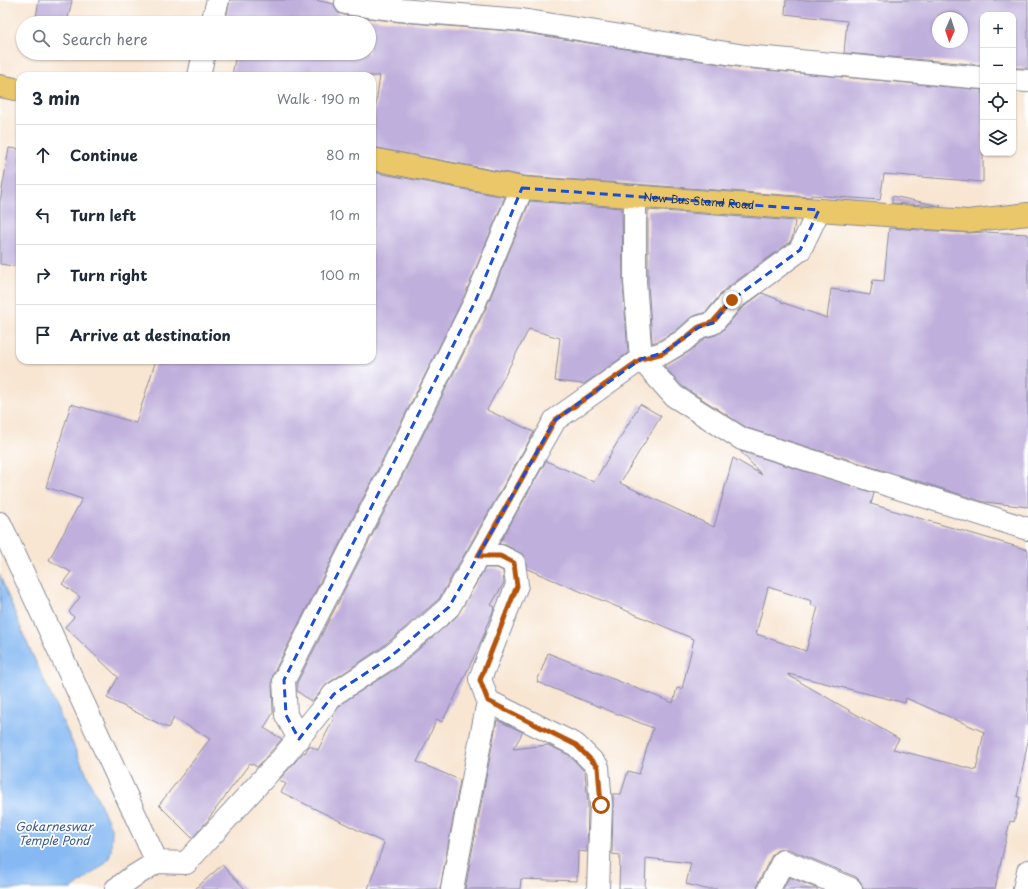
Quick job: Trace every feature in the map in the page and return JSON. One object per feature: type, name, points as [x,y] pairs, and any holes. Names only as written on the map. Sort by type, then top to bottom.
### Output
[{"type":"highway","points":[[0,86],[16,89]]},
{"type":"highway","name":"New Bus Stand Road","points":[[376,160],[522,188],[968,221],[1028,214]]},
{"type":"street","points":[[214,16],[218,0]]},
{"type":"street","points":[[346,3],[400,10],[522,20],[745,56],[980,78]]},
{"type":"street","points":[[200,72],[202,60]]},
{"type":"street","points":[[1016,80],[1028,81]]},
{"type":"street","points":[[299,739],[286,715],[284,680],[393,467],[475,302],[522,188]]},
{"type":"street","points":[[635,196],[635,282],[641,359],[674,396],[742,439],[1028,528]]},
{"type":"street","points":[[130,885],[157,862],[186,863],[299,739],[334,694],[389,658],[449,606],[555,420],[641,359],[663,353],[699,327],[713,322],[732,300],[800,250],[819,210]]},
{"type":"street","points":[[0,523],[157,862]]},
{"type":"street","points":[[452,889],[488,701],[480,680],[517,586],[514,563],[500,556],[478,556]]},
{"type":"street","points":[[488,701],[576,745],[598,767],[601,805],[598,889]]},
{"type":"street","points":[[769,889],[783,860],[851,889]]},
{"type":"street","points":[[1024,889],[1028,871]]},
{"type":"highlighted area","points":[[522,188],[819,210],[800,250],[732,300],[713,323],[699,327],[663,353],[641,359],[555,420],[449,607],[389,658],[334,694],[299,739],[286,715],[284,680],[475,302]]},
{"type":"water","name":"Gokarneswar Temple Pond","points":[[0,575],[23,634],[112,830],[111,851],[108,860],[72,889],[0,889]]},
{"type":"building","points":[[39,0],[72,0],[69,16],[36,16]]},
{"type":"building","points":[[230,0],[315,0],[334,4],[338,13],[352,16],[227,16]]},
{"type":"building","points":[[786,0],[1028,0],[1028,68],[1016,68],[1016,12],[980,12],[980,65],[844,53],[847,21],[785,14]]},
{"type":"building","points":[[376,19],[520,32],[744,68],[980,90],[980,156],[983,156],[983,182],[884,174],[880,200],[811,195],[811,197],[524,176],[376,148],[376,104],[380,76],[376,76],[376,72],[233,72],[235,60],[376,60]]},
{"type":"building","points":[[9,148],[16,149],[16,266],[0,264],[0,202]]},
{"type":"building","points":[[376,173],[505,197],[464,297],[273,674],[273,713],[264,728],[282,739],[257,767],[250,763],[209,819],[192,838],[159,805],[210,739],[174,718],[168,728],[107,698],[118,677],[65,627],[74,617],[69,612],[80,597],[62,584],[71,572],[49,560],[82,499],[46,487],[71,404],[136,423],[155,364],[376,364]]},
{"type":"building","points":[[892,196],[941,206],[892,203]]},
{"type":"building","points":[[530,201],[622,208],[623,283],[628,353],[584,384],[555,381],[560,338],[529,329],[487,410],[534,432],[439,599],[381,648],[327,684],[312,702],[297,691],[297,683],[486,308]]},
{"type":"building","points":[[648,210],[795,221],[793,235],[790,242],[724,290],[706,312],[691,317],[676,331],[652,343],[648,282]]},
{"type":"building","points":[[889,228],[967,233],[983,232],[1028,234],[1028,507],[985,502],[747,428],[682,386],[664,366],[689,352],[705,338],[716,335],[722,331],[741,309],[762,293],[782,301],[781,302],[827,318],[831,289],[870,295],[873,280],[884,281]]},
{"type":"building","points":[[640,404],[661,416],[620,483],[714,527],[733,458],[762,475],[740,451],[874,493],[871,504],[1028,550],[1028,741],[1017,797],[1020,797],[1014,822],[1010,821],[995,889],[863,889],[861,882],[856,877],[788,849],[782,849],[776,851],[772,855],[758,883],[757,889],[706,889],[686,884],[691,863],[646,858],[645,889],[619,889],[620,855],[612,854],[613,794],[621,794],[628,771],[639,774],[653,728],[537,682],[548,653],[673,703],[677,688],[682,689],[694,639],[527,569],[524,555],[506,545],[499,544],[546,461],[594,482]],"holes":[[[768,587],[812,601],[811,605],[818,607],[806,651],[756,634]],[[788,674],[905,703],[906,698],[984,732],[976,770],[893,749],[899,739]]]},
{"type":"building","points":[[485,568],[497,568],[503,571],[504,583],[491,605],[495,607],[485,629],[485,633],[456,695],[442,722],[437,719],[417,762],[460,780],[440,889],[368,889],[384,843],[281,792],[286,784],[279,780],[304,752],[305,753],[309,746],[318,750],[334,718],[332,716],[342,703],[397,668],[457,616]]},
{"type":"building","points":[[497,720],[523,732],[513,749],[548,745],[569,755],[585,772],[588,805],[587,852],[578,851],[577,881],[521,879],[520,889],[465,889]]},
{"type":"building","points":[[222,865],[245,889],[195,889]]},
{"type":"building","points":[[789,877],[818,889],[783,889]]},
{"type":"route","points":[[601,805],[598,767],[576,745],[488,701],[480,680],[517,586],[514,563],[500,556],[478,556],[555,420],[641,359],[663,353],[699,327],[713,322],[732,300]]}]
